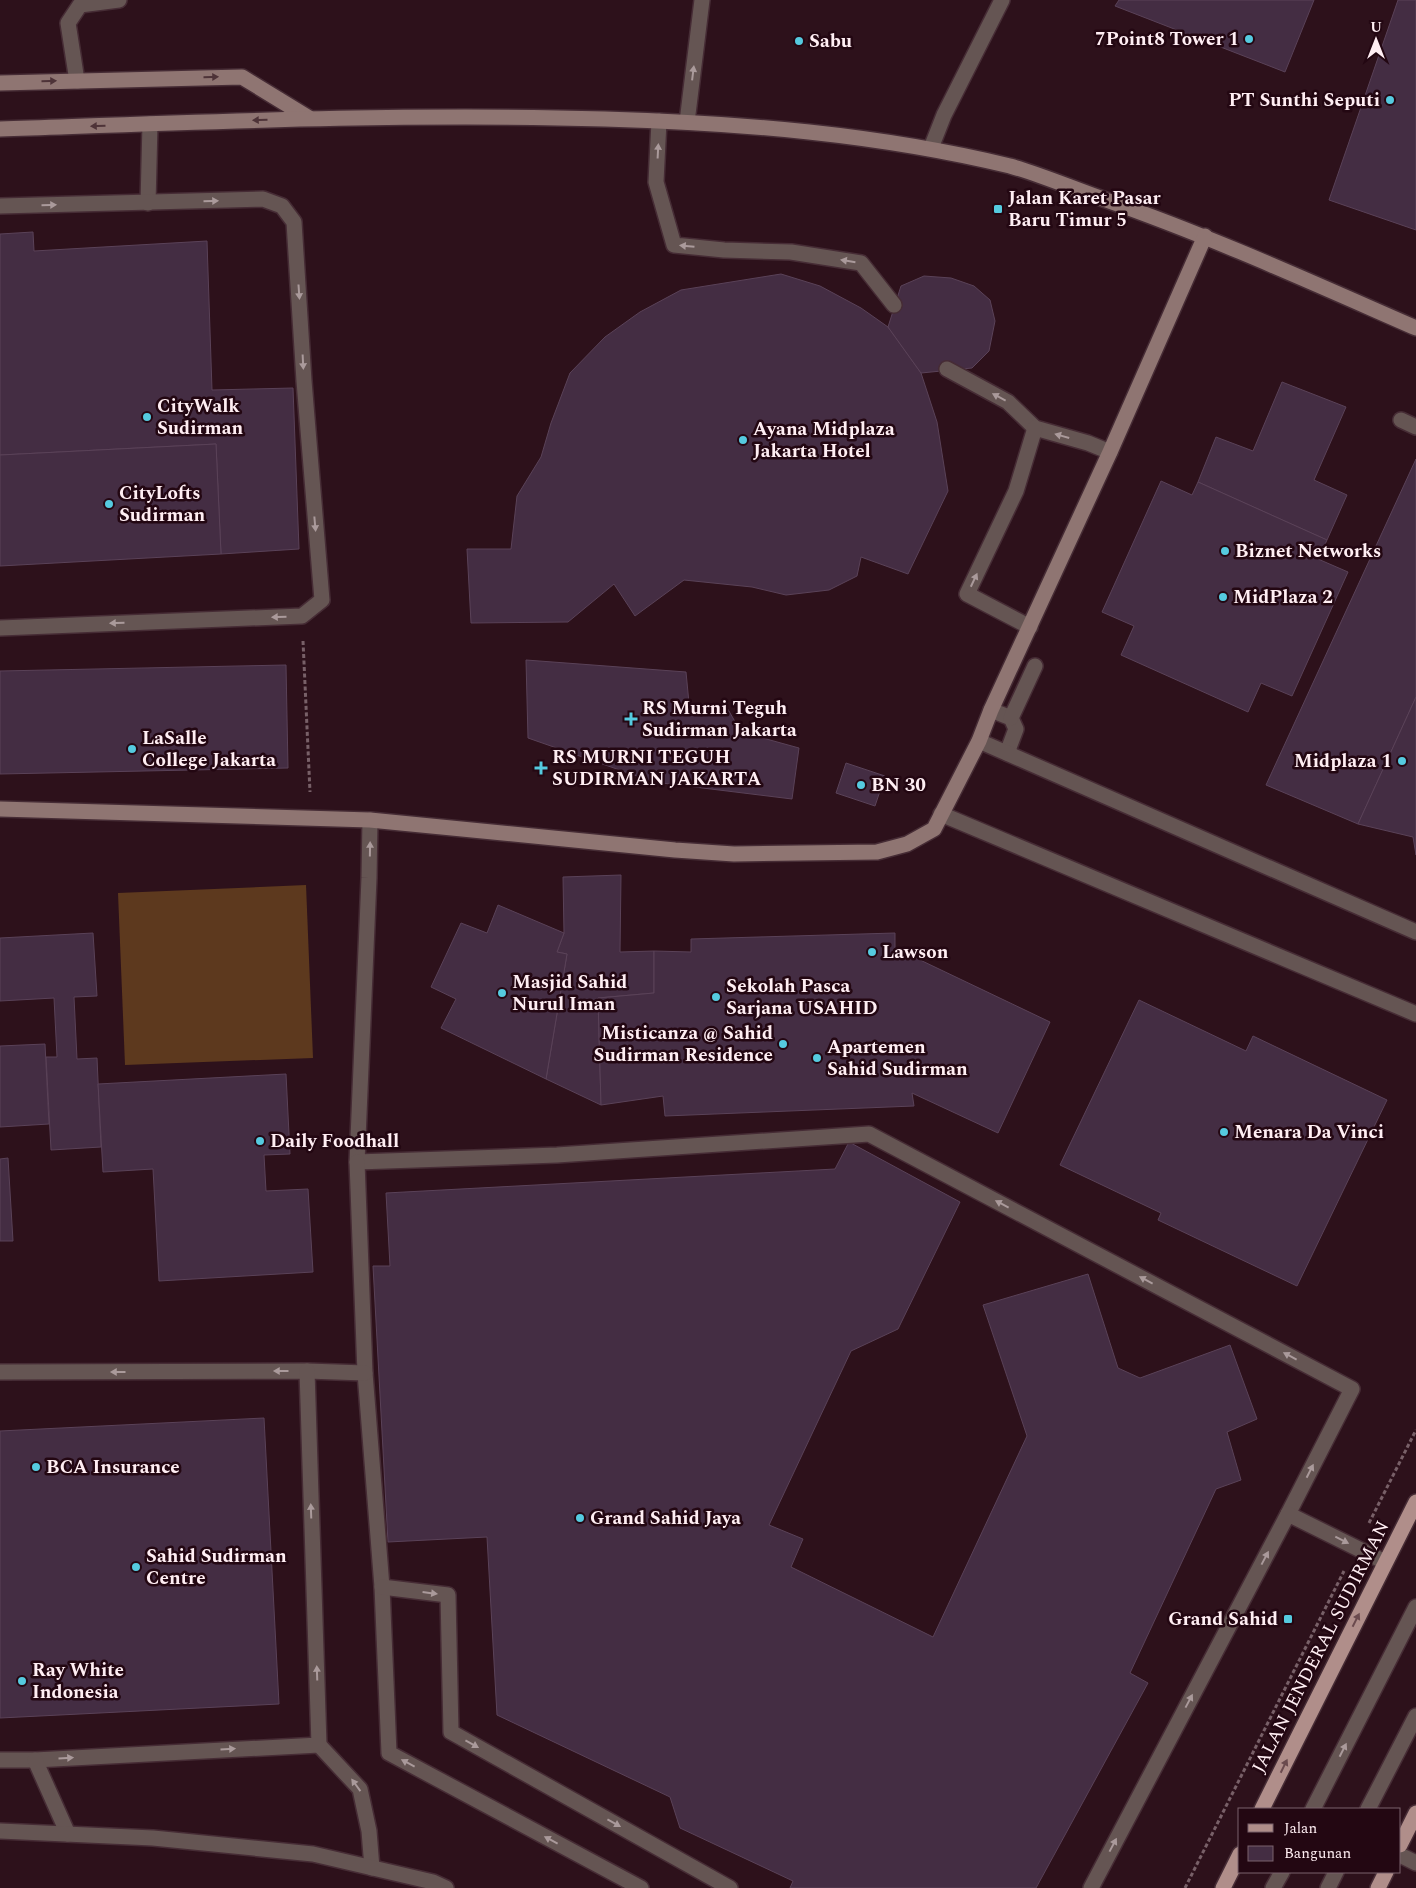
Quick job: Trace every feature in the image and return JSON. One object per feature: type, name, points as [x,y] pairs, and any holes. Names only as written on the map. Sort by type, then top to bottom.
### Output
[{"type":"main road","name":"JALAN JENDERAL SUDIRMAN","points":[[1262,1808],[1416,1502]]},
{"type":"main road","points":[[1401,1842],[1416,1813]]},
{"type":"main road","points":[[1223,1888],[1238,1858]]},
{"type":"main road","points":[[1378,1888],[1386,1873]]},
{"type":"street","points":[[77,81],[68,23],[80,5],[119,0]]},
{"type":"street","points":[[687,122],[702,0]]},
{"type":"street","points":[[931,148],[944,115],[1002,0]]},
{"type":"street","points":[[0,83],[242,76],[309,118]]},
{"type":"street","points":[[0,129],[309,118],[511,116],[659,120],[849,136],[931,148],[1015,168],[1205,236],[1416,328]]},
{"type":"street","points":[[659,120],[656,182],[674,245],[724,250],[791,252],[861,263],[894,305]]},
{"type":"street","points":[[148,203],[150,124]]},
{"type":"street","points":[[0,206],[262,199],[282,206],[294,222],[304,380],[322,600],[302,616],[0,628]]},
{"type":"street","points":[[0,809],[370,820],[734,854],[877,852],[907,844],[934,829],[978,741],[1110,452],[1205,236]]},
{"type":"street","points":[[947,369],[1008,402],[1035,428],[1088,443],[1110,452]]},
{"type":"street","points":[[1400,420],[1416,427]]},
{"type":"street","points":[[1030,627],[967,594],[1016,491],[1035,428]]},
{"type":"street","points":[[1010,718],[1035,666]]},
{"type":"street","points":[[991,710],[1010,718],[1016,729],[1007,753]]},
{"type":"street","points":[[978,741],[1416,932]]},
{"type":"street","points":[[941,814],[1416,1014]]},
{"type":"street","points":[[370,820],[357,1162],[364,1373],[382,1587],[389,1753],[641,1888]]},
{"type":"street","points":[[357,1162],[556,1155],[869,1134],[1352,1389],[1090,1888]]},
{"type":"street","points":[[0,1372],[307,1371],[364,1373]]},
{"type":"street","points":[[307,1371],[319,1744],[360,1788],[369,1831],[372,1868]]},
{"type":"street","points":[[1288,1514],[1385,1562]]},
{"type":"street","points":[[382,1587],[448,1595],[451,1732],[730,1888]]},
{"type":"street","points":[[1314,1808],[1416,1607]]},
{"type":"street","points":[[1369,1808],[1416,1716]]},
{"type":"street","points":[[0,1760],[35,1760],[319,1744]]},
{"type":"street","points":[[35,1760],[68,1834]]},
{"type":"street","points":[[0,1831],[153,1838],[313,1854],[433,1882],[446,1888]]},
{"type":"street","points":[[1401,1856],[1416,1863]]},
{"type":"street","points":[[1273,1888],[1281,1873]]},
{"type":"street","points":[[1328,1888],[1336,1873]]},
{"type":"path","points":[[302,616],[311,818]]},
{"type":"path","points":[[1185,1888],[1416,1430]]},
{"type":"shaded area","points":[[306,885],[313,1058],[125,1065],[118,893]]},
{"type":"building","name":"7Point8 Tower 1","points":[[1119,0],[1314,0],[1285,72],[1115,6]]},
{"type":"building","name":"PT Sunthi Seputi","points":[[1398,0],[1416,0],[1416,230],[1329,200]]},
{"type":"building","name":"CityWalk Sudirman","points":[[33,232],[34,251],[207,241],[212,390],[293,388],[299,549],[221,554],[216,444],[0,455],[0,234]]},
{"type":"building","name":"Ayana Midplaza Jakarta Hotel","points":[[781,274],[820,286],[861,308],[888,327],[921,373],[937,422],[948,491],[908,574],[861,557],[857,576],[829,590],[786,595],[752,587],[684,580],[635,616],[614,584],[568,622],[471,623],[467,549],[511,549],[517,496],[541,457],[551,423],[570,373],[605,337],[640,312],[681,290]]},
{"type":"building","points":[[924,276],[951,278],[974,286],[990,300],[995,321],[989,351],[972,368],[921,373],[888,327],[901,286]]},
{"type":"building","points":[[1282,382],[1346,407],[1314,480],[1347,495],[1327,540],[1198,482],[1216,437],[1253,451]]},
{"type":"building","name":"CityLofts Sudirman","points":[[216,444],[221,554],[0,566],[0,455]]},
{"type":"building","name":"Midplaza 1","points":[[1416,459],[1416,697],[1358,824],[1266,785]]},
{"type":"building","name":"MidPlaza 2","points":[[1161,481],[1192,495],[1198,482],[1327,540],[1318,559],[1348,572],[1292,696],[1261,683],[1248,712],[1121,655],[1134,626],[1102,612]]},
{"type":"building","name":"RS Murni Teguh Sudirman Jakarta","points":[[526,660],[686,672],[689,703],[726,706],[741,732],[799,748],[792,799],[654,782],[528,738]]},
{"type":"building","points":[[286,665],[288,768],[0,774],[0,671]]},
{"type":"building","name":"Midplaza 1","points":[[1416,697],[1416,855],[1413,837],[1358,824]]},
{"type":"building","name":"BN 30","points":[[846,763],[885,776],[875,806],[836,793]]},
{"type":"building","points":[[621,875],[620,952],[654,951],[654,993],[598,998],[601,1105],[546,1079],[567,954],[557,952],[564,933],[563,877]]},
{"type":"building","name":"Masjid Sahid Nurul Iman","points":[[498,905],[564,933],[557,952],[567,954],[546,1079],[441,1028],[456,999],[431,987],[461,923],[487,933]]},
{"type":"building","points":[[93,933],[97,996],[74,997],[77,1059],[97,1058],[101,1147],[51,1150],[46,1057],[57,1057],[54,998],[0,1001],[0,938]]},
{"type":"building","name":"Apartemen Sahid Sudirman","points":[[895,933],[895,948],[1050,1022],[998,1133],[912,1093],[914,1106],[665,1116],[663,1096],[601,1105],[598,998],[654,993],[654,951],[691,952],[691,939]]},
{"type":"building","name":"Menara Da Vinci","points":[[1139,1000],[1246,1051],[1253,1036],[1387,1100],[1297,1286],[1158,1220],[1161,1213],[1060,1165]]},
{"type":"building","points":[[45,1044],[49,1124],[0,1127],[0,1046]]},
{"type":"building","points":[[286,1074],[290,1154],[264,1155],[266,1191],[308,1189],[313,1272],[159,1281],[153,1169],[103,1172],[98,1084]]},
{"type":"building","name":"Grand Sahid Jaya","points":[[849,1142],[960,1202],[898,1329],[851,1351],[769,1525],[803,1539],[791,1567],[933,1637],[1027,1436],[983,1305],[1088,1274],[1118,1368],[1140,1378],[1230,1345],[1257,1419],[1227,1432],[1241,1480],[1216,1489],[1130,1673],[1148,1683],[1036,1888],[790,1888],[793,1881],[680,1828],[670,1797],[497,1715],[487,1537],[388,1542],[373,1266],[390,1266],[386,1193],[835,1169]]},
{"type":"building","points":[[8,1158],[13,1241],[0,1241],[0,1159]]},
{"type":"building","name":"Sahid Sudirman Centre","points":[[264,1418],[279,1704],[0,1718],[0,1431]]},
{"type":"place","name":"7Point8 Tower 1","points":[[1249,39]]},
{"type":"place","name":"Sabu","points":[[799,41]]},
{"type":"place","name":"PT Sunthi Seputi","points":[[1390,100]]},
{"type":"place","name":"Jalan Karet Pasar Baru Timur 5","points":[[998,209]]},
{"type":"place","name":"CityWalk Sudirman","points":[[147,417]]},
{"type":"place","name":"Ayana Midplaza Jakarta Hotel","points":[[743,440]]},
{"type":"place","name":"CityLofts Sudirman","points":[[109,504]]},
{"type":"place","name":"Biznet Networks","points":[[1225,551]]},
{"type":"place","name":"MidPlaza 2","points":[[1223,597]]},
{"type":"place","name":"RS Murni Teguh Sudirman Jakarta","points":[[631,719]]},
{"type":"place","name":"LaSalle College Jakarta","points":[[132,749]]},
{"type":"place","name":"Midplaza 1","points":[[1402,761]]},
{"type":"place","name":"RS MURNI TEGUH SUDIRMAN JAKARTA","points":[[541,768]]},
{"type":"place","name":"BN 30","points":[[861,785]]},
{"type":"place","name":"Lawson","points":[[872,952]]},
{"type":"place","name":"Masjid Sahid Nurul Iman","points":[[502,993]]},
{"type":"place","name":"Sekolah Pasca Sarjana USAHID","points":[[716,997]]},
{"type":"place","name":"Misticanza @ Sahid Sudirman Residence","points":[[783,1044]]},
{"type":"place","name":"Apartemen Sahid Sudirman","points":[[817,1058]]},
{"type":"place","name":"Menara Da Vinci","points":[[1224,1132]]},
{"type":"place","name":"Daily Foodhall","points":[[260,1141]]},
{"type":"place","name":"BCA Insurance","points":[[36,1467]]},
{"type":"place","name":"Grand Sahid Jaya","points":[[580,1518]]},
{"type":"place","name":"Sahid Sudirman Centre","points":[[136,1567]]},
{"type":"place","name":"Grand Sahid","points":[[1288,1619]]},
{"type":"place","name":"Ray White Indonesia","points":[[22,1681]]}]
